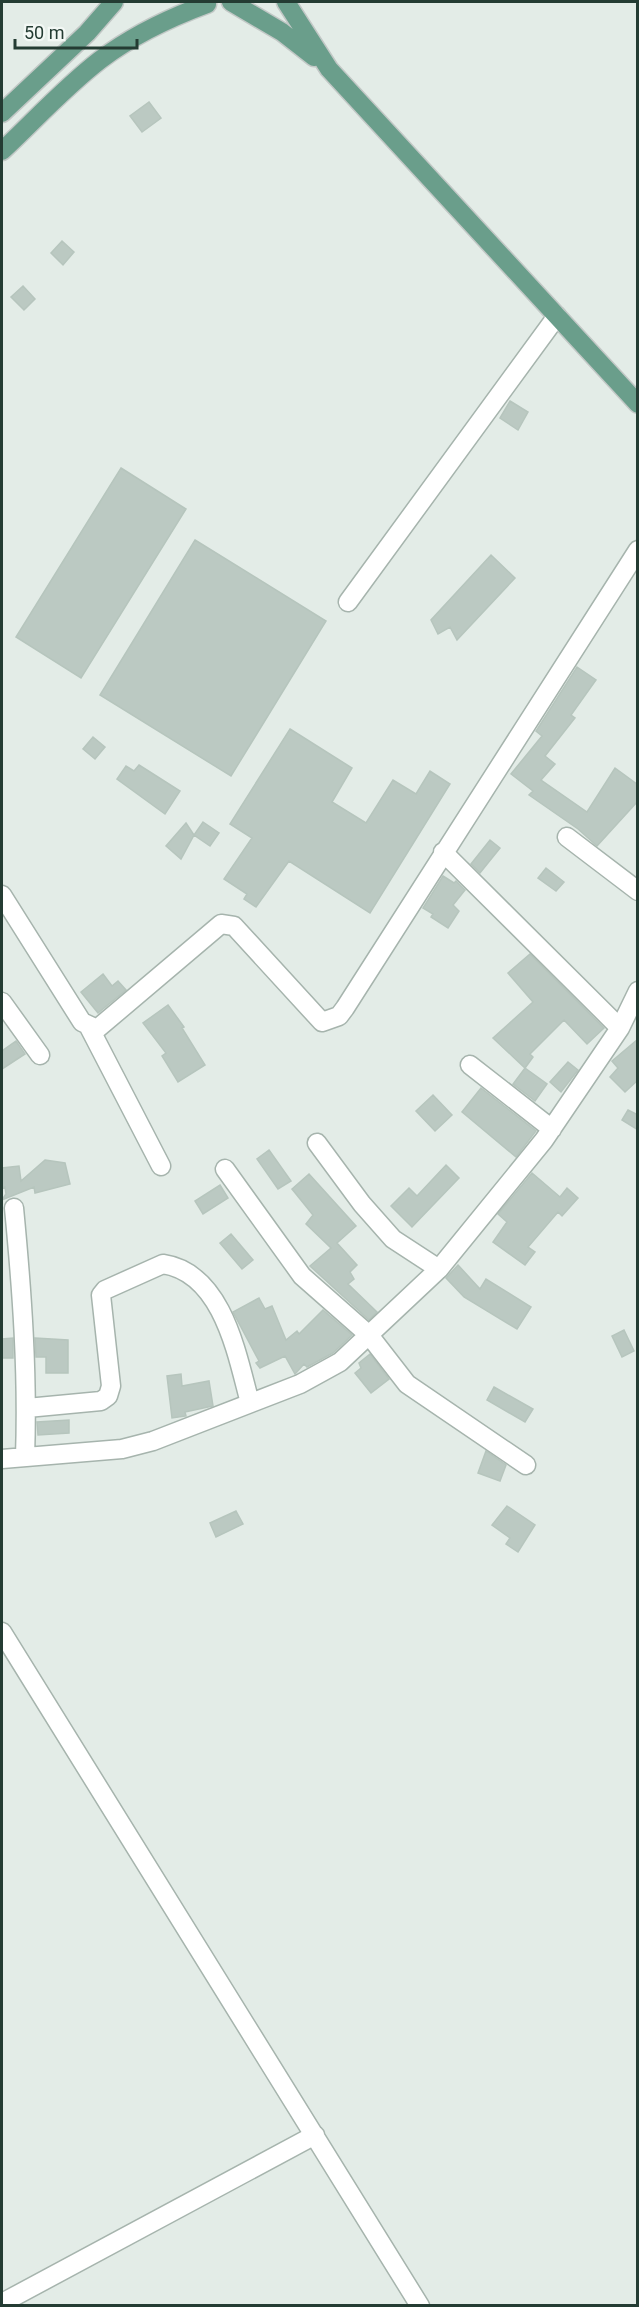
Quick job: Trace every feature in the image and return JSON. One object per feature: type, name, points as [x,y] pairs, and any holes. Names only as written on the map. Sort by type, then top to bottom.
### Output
[{"type":"main road","points":[[2,112],[87,33],[114,2]]},
{"type":"main road","points":[[186,2],[211,3]]},
{"type":"main road","points":[[231,2],[282,32],[329,69],[638,404]]},
{"type":"main road","points":[[286,2],[329,69]]},
{"type":"main road","points":[[2,152],[99,60],[171,17],[211,3]]},
{"type":"street","points":[[348,602],[557,316]]},
{"type":"street","points":[[4,901],[82,1022],[89,1027],[98,1029],[221,924],[234,926],[322,1022],[331,1020],[345,1008],[442,852],[638,550]]},
{"type":"street","points":[[567,837],[638,891]]},
{"type":"street","points":[[442,852],[620,1028]]},
{"type":"street","points":[[2,1459],[122,1449],[153,1441],[320,1374],[340,1362],[439,1269],[552,1129],[620,1028],[638,992]]},
{"type":"street","points":[[2,1002],[40,1055]]},
{"type":"street","points":[[89,1027],[161,1166]]},
{"type":"street","points":[[470,1065],[552,1129]]},
{"type":"street","points":[[316,1143],[362,1204],[393,1239],[439,1269]]},
{"type":"street","points":[[225,1169],[302,1276],[369,1335],[407,1384],[526,1465]]},
{"type":"street","points":[[14,1208],[23,1301],[27,1408],[25,1457]]},
{"type":"street","points":[[27,1408],[101,1401],[108,1396],[111,1386],[101,1295],[105,1290],[163,1264],[172,1265],[189,1275],[221,1310],[228,1324],[250,1403]]},
{"type":"street","points":[[2,1632],[420,2306]]},
{"type":"street","points":[[2,2302],[315,2135]]},
{"type":"building","points":[[149,102],[161,118],[142,132],[130,116]]},
{"type":"building","points":[[62,241],[74,252],[63,265],[51,253]]},
{"type":"building","points":[[23,286],[35,299],[24,310],[11,297]]},
{"type":"building","points":[[510,401],[528,412],[518,430],[500,418]]},
{"type":"building","points":[[121,468],[186,509],[81,678],[16,637]]},
{"type":"building","points":[[195,540],[326,621],[231,776],[100,695]]},
{"type":"building","points":[[491,555],[515,578],[457,640],[450,627],[438,634],[431,620]]},
{"type":"building","points":[[577,667],[596,680],[571,715],[575,718],[545,756],[555,764],[541,780],[587,812],[615,768],[638,785],[638,801],[597,846],[578,829],[529,795],[533,791],[511,774],[542,736],[536,731]]},
{"type":"building","points":[[290,729],[352,768],[332,802],[366,823],[393,780],[416,794],[430,771],[450,784],[370,913],[289,861],[256,907],[244,899],[247,894],[224,879],[252,838],[230,824]]},
{"type":"building","points":[[93,737],[105,747],[95,759],[83,749]]},
{"type":"building","points":[[139,765],[180,791],[165,814],[117,779],[126,766],[134,771]]},
{"type":"building","points":[[203,822],[219,833],[210,846],[194,835]]},
{"type":"building","points":[[186,823],[194,835],[181,859],[166,846]]},
{"type":"building","points":[[490,840],[500,848],[480,873],[471,864]]},
{"type":"building","points":[[546,868],[564,882],[556,891],[538,878]]},
{"type":"building","points":[[443,876],[454,883],[456,881],[465,890],[453,905],[459,911],[448,928],[431,917],[433,914],[423,908]]},
{"type":"building","points":[[530,954],[604,1028],[587,1044],[564,1020],[530,1054],[533,1057],[525,1068],[493,1038],[533,1002],[508,973]]},
{"type":"building","points":[[103,974],[112,986],[118,981],[126,990],[98,1013],[81,992]]},
{"type":"building","points":[[168,1005],[184,1027],[182,1028],[205,1065],[178,1082],[162,1056],[166,1053],[143,1023]]},
{"type":"building","points":[[638,1039],[638,1080],[625,1092],[610,1077],[618,1068],[612,1061]]},
{"type":"building","points":[[16,1041],[25,1054],[2,1069],[2,1051]]},
{"type":"building","points":[[568,1062],[578,1070],[561,1092],[550,1082]]},
{"type":"building","points":[[525,1068],[547,1084],[535,1101],[513,1084]]},
{"type":"building","points":[[481,1088],[536,1131],[516,1157],[462,1112]]},
{"type":"building","points":[[433,1095],[452,1115],[435,1131],[416,1111]]},
{"type":"building","points":[[628,1110],[638,1115],[638,1130],[622,1120]]},
{"type":"building","points":[[269,1150],[291,1181],[278,1189],[257,1159]]},
{"type":"building","points":[[45,1160],[65,1163],[70,1184],[35,1193],[34,1187],[2,1200],[6,1194],[5,1187],[2,1188],[2,1168],[19,1166],[21,1181]]},
{"type":"building","points":[[446,1165],[459,1178],[412,1227],[391,1206],[409,1188],[417,1196]]},
{"type":"building","points":[[532,1173],[560,1197],[567,1188],[578,1198],[562,1216],[558,1212],[528,1247],[535,1252],[525,1265],[493,1242],[507,1222],[498,1214]]},
{"type":"building","points":[[309,1174],[356,1226],[337,1243],[357,1265],[350,1272],[354,1279],[348,1284],[377,1312],[369,1320],[310,1266],[331,1248],[306,1224],[313,1215],[292,1189]]},
{"type":"building","points":[[220,1185],[228,1198],[203,1214],[195,1201]]},
{"type":"building","points":[[231,1234],[253,1260],[242,1269],[220,1243]]},
{"type":"building","points":[[458,1265],[480,1289],[486,1279],[531,1307],[517,1329],[464,1297],[446,1278]]},
{"type":"building","points":[[259,1298],[265,1309],[272,1306],[286,1340],[297,1331],[299,1334],[323,1310],[352,1335],[333,1353],[307,1367],[304,1364],[295,1374],[285,1356],[260,1368],[256,1363],[259,1361],[233,1312]]},
{"type":"building","points":[[624,1330],[634,1351],[622,1357],[612,1336]]},
{"type":"building","points":[[13,1338],[13,1358],[2,1358],[2,1339]]},
{"type":"building","points":[[35,1338],[68,1340],[68,1373],[46,1373],[46,1357],[36,1357]]},
{"type":"building","points":[[370,1354],[389,1379],[371,1393],[355,1373],[361,1368],[359,1363]]},
{"type":"building","points":[[181,1374],[182,1386],[209,1381],[213,1406],[185,1412],[186,1416],[172,1418],[167,1376]]},
{"type":"building","points":[[494,1387],[533,1409],[525,1422],[487,1400]]},
{"type":"building","points":[[69,1420],[69,1433],[38,1435],[37,1422]]},
{"type":"building","points":[[486,1451],[506,1465],[500,1481],[478,1473]]},
{"type":"building","points":[[507,1506],[535,1525],[518,1552],[506,1544],[510,1538],[492,1525]]},
{"type":"building","points":[[236,1511],[243,1524],[216,1537],[210,1523]]}]
